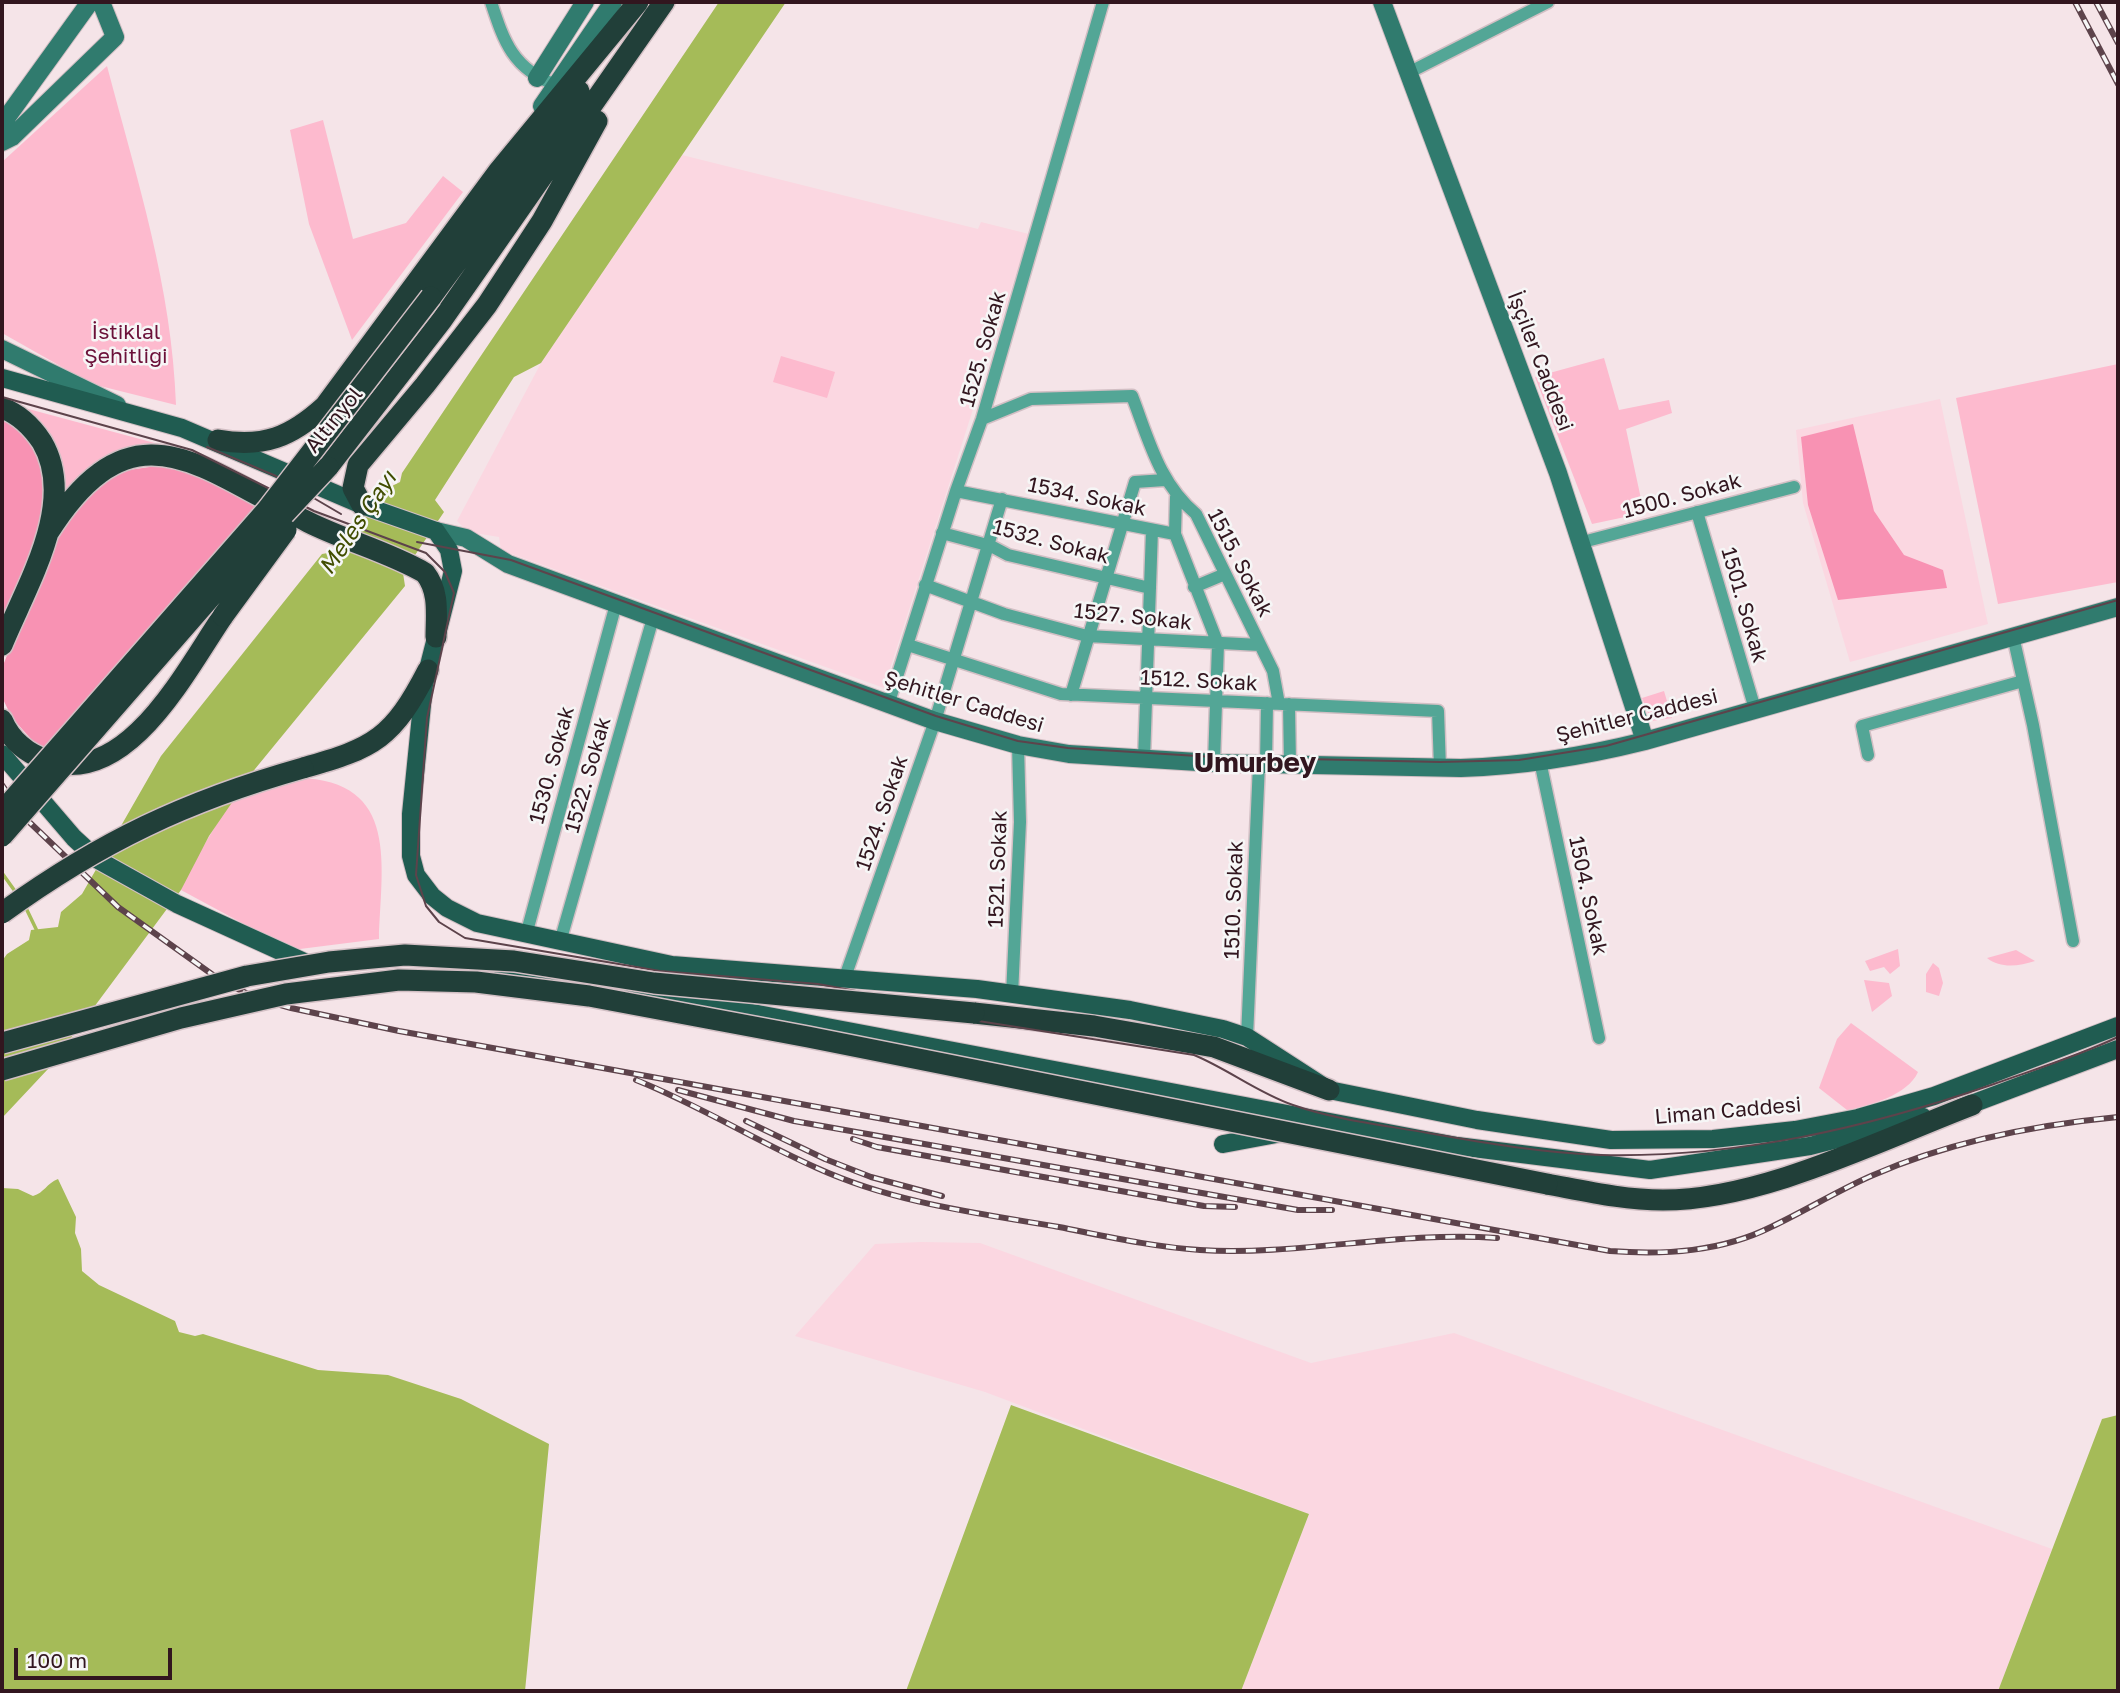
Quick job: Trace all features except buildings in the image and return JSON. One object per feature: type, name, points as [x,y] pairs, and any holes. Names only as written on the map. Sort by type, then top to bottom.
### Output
[{"type":"highway","points":[[218,440],[247,445],[270,439],[296,430],[325,406],[498,172],[638,2]]},
{"type":"highway","name":"Altınyol","points":[[2,812],[267,510],[431,298],[544,144],[638,2]]},
{"type":"highway","name":"Altınyol","points":[[2,836],[270,529],[328,467],[442,320],[664,2]]},
{"type":"highway","points":[[362,505],[353,488],[353,478],[358,465],[425,386],[501,284],[542,221],[602,112],[628,73],[639,41]]},
{"type":"highway","points":[[2,408],[31,427],[49,455],[56,495],[48,533]]},
{"type":"highway","points":[[2,645],[48,533],[66,505],[93,476],[122,461],[157,455],[177,457],[219,472],[346,541],[425,573],[434,589],[436,637]]},
{"type":"highway","points":[[2,720],[24,750],[57,764],[83,763],[104,758],[122,748],[140,731],[169,695],[328,467]]},
{"type":"highway","points":[[2,913],[80,860],[189,804],[369,746],[388,732],[411,702],[428,670]]},
{"type":"highway","points":[[2,1044],[247,976],[329,962],[444,955],[545,965],[654,984],[1055,1021],[1214,1047],[1329,1090]]},
{"type":"highway","points":[[2,1070],[181,1018],[286,994],[399,980],[477,982],[589,996],[1547,1184],[1620,1197],[1665,1200],[1721,1193],[1800,1172],[1972,1105]]},
{"type":"main road","name":"Şehitler Caddesi","points":[[2,378],[133,413],[218,440],[362,505],[436,531]]},
{"type":"main road","points":[[436,531],[449,550],[453,571],[428,670],[411,814],[411,856],[416,875],[447,908],[477,923],[672,965],[845,977],[1130,1010],[1248,1037],[1329,1090]]},
{"type":"main road","points":[[2,754],[74,838],[97,860],[177,904],[318,968],[432,965],[567,981],[1465,1147],[1650,1170],[1810,1146],[1972,1105],[2118,1049]]},
{"type":"main road","name":"Liman Caddesi","points":[[1329,1090],[1477,1120],[1611,1140],[1713,1139],[1795,1130],[1892,1109],[2079,1044],[2118,1026]]},
{"type":"main road","points":[[1223,1144],[1331,1123]]},
{"type":"street","points":[[2,124],[90,2]]},
{"type":"street","points":[[2,142],[12,137],[115,37],[100,2]]},
{"type":"street","points":[[491,2],[505,46],[537,78],[556,85]]},
{"type":"street","points":[[537,78],[584,2]]},
{"type":"street","points":[[498,172],[613,2]]},
{"type":"street","name":"1525. Sokak","points":[[888,705],[942,533],[982,419],[1104,2]]},
{"type":"street","name":"İşçiler Caddesi","points":[[1382,2],[1558,473],[1645,741]]},
{"type":"street","points":[[1408,73],[1548,2]]},
{"type":"street","points":[[2,349],[133,413]]},
{"type":"street","name":"1515. Sokak","points":[[982,419],[1031,399],[1132,396],[1165,480],[1176,497],[1196,514],[1273,671],[1290,765]]},
{"type":"street","points":[[1071,695],[1087,636],[1125,524],[1135,482],[1165,480]]},
{"type":"street","name":"1500. Sokak","points":[[1579,543],[1794,487]]},
{"type":"street","name":"1534. Sokak","points":[[956,491],[1175,534],[1176,497]]},
{"type":"street","name":"1524. Sokak","points":[[845,977],[935,721],[1002,499]]},
{"type":"street","name":"1501. Sokak","points":[[1697,512],[1755,709]]},
{"type":"street","points":[[1144,759],[1146,640],[1152,530]]},
{"type":"street","name":"Şehitler Caddesi","points":[[436,531],[466,538],[503,562],[935,721],[1018,745],[1069,754],[1214,763],[1440,768],[1497,767],[1540,761],[1645,741],[2118,607]]},
{"type":"street","name":"1532. Sokak","points":[[942,533],[990,546],[1008,555],[1150,587]]},
{"type":"street","points":[[1175,534],[1218,644],[1214,763]]},
{"type":"street","points":[[1194,587],[1225,574]]},
{"type":"street","name":"1527. Sokak","points":[[925,586],[1004,614],[1087,636],[1260,645]]},
{"type":"street","name":"1530. Sokak","points":[[526,935],[616,604]]},
{"type":"street","name":"1522. Sokak","points":[[560,942],[653,618]]},
{"type":"street","points":[[2013,636],[2033,725],[2073,941]]},
{"type":"street","name":"1512. Sokak","points":[[908,645],[1071,695],[1438,711],[1440,768]]},
{"type":"street","points":[[1868,755],[1862,726],[2023,681]]},
{"type":"street","name":"1510. Sokak","points":[[1248,1037],[1262,764],[1279,704]]},
{"type":"street","name":"1521. Sokak","points":[[1012,995],[1020,822],[1018,745]]},
{"type":"street","name":"1504. Sokak","points":[[1540,761],[1600,1038]]},
{"type":"shaded area","name":"Meles Çayı","points":[[719,2],[786,2],[541,363],[514,377],[435,500],[444,512],[403,573],[405,586],[255,769],[209,836],[181,890],[48,1069],[2,1118],[2,961],[7,954],[29,940],[31,930],[58,927],[61,912],[82,894],[161,756],[322,554],[340,551],[380,492],[400,482],[402,473]]},
{"type":"shaded area","points":[[682,155],[978,229],[981,222],[1029,234],[884,688],[501,550],[499,537],[468,532],[457,521],[541,363]]},
{"type":"shaded area","points":[[1940,399],[1988,624],[1850,662],[1803,503],[1796,430]]},
{"type":"shaded area","points":[[2,413],[28,436],[40,452],[46,473],[47,495],[38,539],[2,622]]},
{"type":"shaded area","points":[[1853,424],[1874,511],[1904,555],[1943,570],[1947,588],[1838,600],[1808,505],[1801,437]]},
{"type":"shaded area","points":[[163,465],[184,467],[258,504],[42,751],[12,718],[2,697],[2,668],[58,527],[87,490],[122,471]]},
{"type":"shaded area","points":[[58,1179],[76,1217],[75,1233],[81,1249],[82,1271],[99,1285],[175,1321],[179,1332],[195,1336],[203,1334],[318,1370],[388,1375],[461,1399],[549,1444],[525,1691],[2,1691],[2,1188],[18,1189],[33,1196]]},
{"type":"shaded area","points":[[980,1243],[1311,1363],[1454,1333],[2052,1549],[1998,1691],[1241,1691],[1309,1514],[985,1392],[795,1336],[875,1244]]},
{"type":"shaded area","points":[[1011,1405],[1309,1514],[1241,1691],[906,1691]]},
{"type":"shaded area","points":[[2118,1415],[2118,1691],[1998,1691],[2102,1419]]},
{"type":"green space","name":"İstiklal Şehitliği","points":[[107,66],[141,192],[160,276],[168,318],[176,405],[92,384],[2,333],[2,162]]},
{"type":"green space","points":[[323,120],[353,239],[406,223],[443,176],[463,192],[352,340],[309,224],[290,130]]},
{"type":"green space","points":[[781,356],[835,372],[827,398],[773,382]]},
{"type":"green space","points":[[1604,358],[1619,410],[1669,400],[1672,413],[1626,429],[1644,513],[1592,524],[1535,377]]},
{"type":"green space","points":[[2118,364],[2118,582],[1998,604],[1956,398]]},
{"type":"green space","points":[[21,407],[177,449],[66,493],[60,460]]},
{"type":"green space","points":[[1664,691],[1672,718],[1651,721],[1642,698]]},
{"type":"green space","points":[[298,778],[331,783],[354,794],[369,811],[378,832],[381,857],[379,939],[292,950],[181,890],[187,873],[232,799]]},
{"type":"green space","points":[[1898,949],[1900,966],[1890,974],[1884,967],[1870,971],[1865,961]]},
{"type":"green space","points":[[2016,950],[2035,961],[2010,965],[1998,964],[1987,958]]},
{"type":"green space","points":[[1933,963],[1939,968],[1943,983],[1939,996],[1926,992],[1926,974]]},
{"type":"green space","points":[[1864,980],[1889,983],[1892,996],[1872,1012]]},
{"type":"green space","points":[[1851,1023],[1918,1072],[1906,1087],[1897,1093],[1866,1106],[1847,1110],[1819,1088],[1837,1039]]},
{"type":"waterway","points":[[2,873],[17,894]]},
{"type":"waterway","points":[[25,906],[37,931]]},
{"type":"tram line","points":[[2,397],[192,450],[314,511],[426,553],[445,572],[454,593],[427,718],[416,875],[426,906],[439,922],[465,938],[660,971],[818,984],[856,991],[953,1017],[1194,1055],[1280,1100],[1326,1115],[1492,1144],[1579,1154],[1652,1155],[1702,1151],[1850,1127],[1994,1084],[2118,1037]]},
{"type":"tram line","points":[[207,447],[276,476],[341,514]]},
{"type":"tram line","points":[[417,542],[511,560],[936,716],[1018,741],[1068,748],[1214,757],[1440,762],[1519,760],[1606,746],[2118,600]]},
{"type":"railway","points":[[2075,2],[2118,84]]},
{"type":"railway","points":[[2096,2],[2118,43]]},
{"type":"railway","points":[[2,785],[24,817],[118,907],[220,980],[256,998],[399,1031],[1610,1251],[1672,1252],[1732,1242],[1771,1227],[1871,1176],[1930,1154],[2023,1130],[2118,1117]]},
{"type":"railway","points":[[636,1080],[846,1180],[906,1198],[967,1211],[1147,1244],[1200,1250],[1274,1250],[1422,1238],[1497,1238]]},
{"type":"railway","points":[[678,1090],[794,1121],[1298,1210],[1332,1210]]},
{"type":"railway","points":[[746,1121],[825,1159],[871,1177],[942,1196]]},
{"type":"railway","points":[[853,1139],[877,1147],[1204,1206],[1235,1207]]},
{"type":"district","name":"Umurbey","points":[[1255,763]]}]
